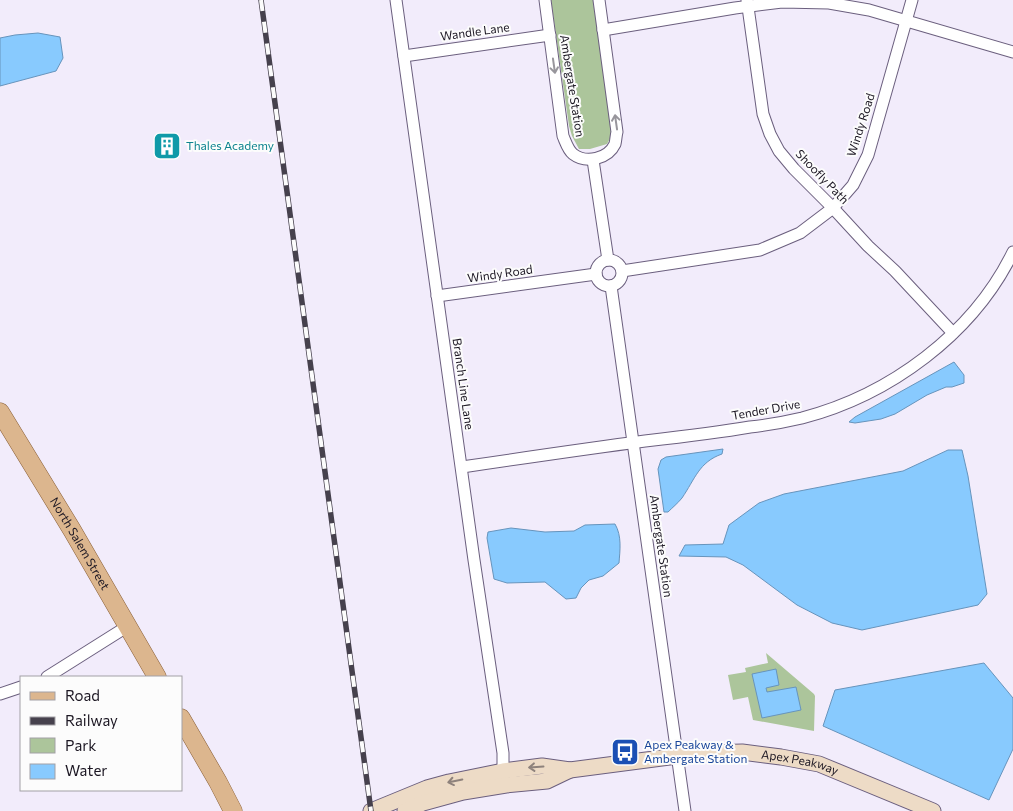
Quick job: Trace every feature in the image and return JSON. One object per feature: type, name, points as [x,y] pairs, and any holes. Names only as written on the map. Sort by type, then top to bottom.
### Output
[{"type":"main road","name":"North Salem Street","points":[[0,412],[157,676]]},
{"type":"main road","points":[[182,720],[233,811]]},
{"type":"main road","name":"Apex Peakway","points":[[371,811],[427,788],[503,771],[542,766],[570,770],[709,752],[742,752],[813,763],[933,811]]},
{"type":"main road","name":"Apex Peakway","points":[[405,811],[423,803],[463,792],[547,781],[570,770]]},
{"type":"street","name":"Branch Line Lane","points":[[396,0],[475,569],[503,753],[503,771]]},
{"type":"street","name":"Ambergate Station","points":[[545,0],[564,136],[572,154],[583,159],[593,160]]},
{"type":"street","points":[[599,0],[617,132],[614,145],[605,155],[593,160],[608,260]]},
{"type":"street","name":"Windy Road","points":[[622,271],[760,250],[800,234],[833,208],[853,185],[868,155],[912,0]]},
{"type":"street","points":[[604,30],[747,3],[828,3],[870,10],[1013,52]]},
{"type":"street","name":"Shoofly Path","points":[[747,3],[764,114],[770,134],[786,160],[953,333]]},
{"type":"street","name":"Wandle Lane","points":[[404,56],[550,35]]},
{"type":"street","name":"Tender Drive","points":[[462,468],[721,432],[779,423],[824,412],[868,394],[888,383],[944,342],[972,314],[1002,273],[1013,252]]},
{"type":"street","points":[[608,260],[619,264],[622,271],[621,279],[611,286],[600,282],[596,274],[598,266],[608,260]]},
{"type":"street","name":"Windy Road","points":[[437,296],[596,274]]},
{"type":"street","name":"Ambergate Station","points":[[611,286],[685,811]]},
{"type":"street","points":[[49,676],[128,626]]},
{"type":"street","points":[[0,694],[20,687]]},
{"type":"green space","points":[[551,0],[593,0],[611,127],[611,137],[607,144],[590,149],[579,149],[572,136]]},
{"type":"green space","points":[[766,653],[814,694],[814,731],[753,720],[748,697],[733,700],[728,675],[746,672],[745,668],[768,663]]},
{"type":"water","points":[[38,33],[60,37],[63,58],[56,71],[0,86],[0,38]]},
{"type":"water","points":[[954,362],[964,375],[964,383],[946,387],[927,395],[895,414],[881,419],[855,423],[849,422],[855,417]]},
{"type":"water","points":[[723,449],[722,454],[714,457],[703,466],[679,502],[668,512],[664,512],[658,469],[661,460],[666,457]]},
{"type":"water","points":[[948,450],[962,450],[968,476],[987,594],[978,605],[862,630],[832,623],[797,605],[743,565],[726,557],[679,556],[685,545],[723,544],[729,525],[759,503],[784,494],[903,471]]},
{"type":"water","points":[[615,524],[620,538],[619,563],[603,576],[589,580],[581,588],[576,598],[566,599],[545,582],[507,583],[494,579],[487,538],[488,532],[511,528],[545,532],[574,531],[585,525]]},
{"type":"water","points":[[984,663],[1013,698],[1013,749],[989,800],[823,726],[835,690]]},
{"type":"water","points":[[776,669],[779,685],[766,688],[767,692],[796,687],[801,710],[762,718],[752,674]]},
{"type":"railway","points":[[261,0],[371,811]]},
{"type":"place","name":"Thales Academy","points":[[167,146]]},
{"type":"place","name":"Apex Peakway & Ambergate Station","points":[[625,752]]}]
